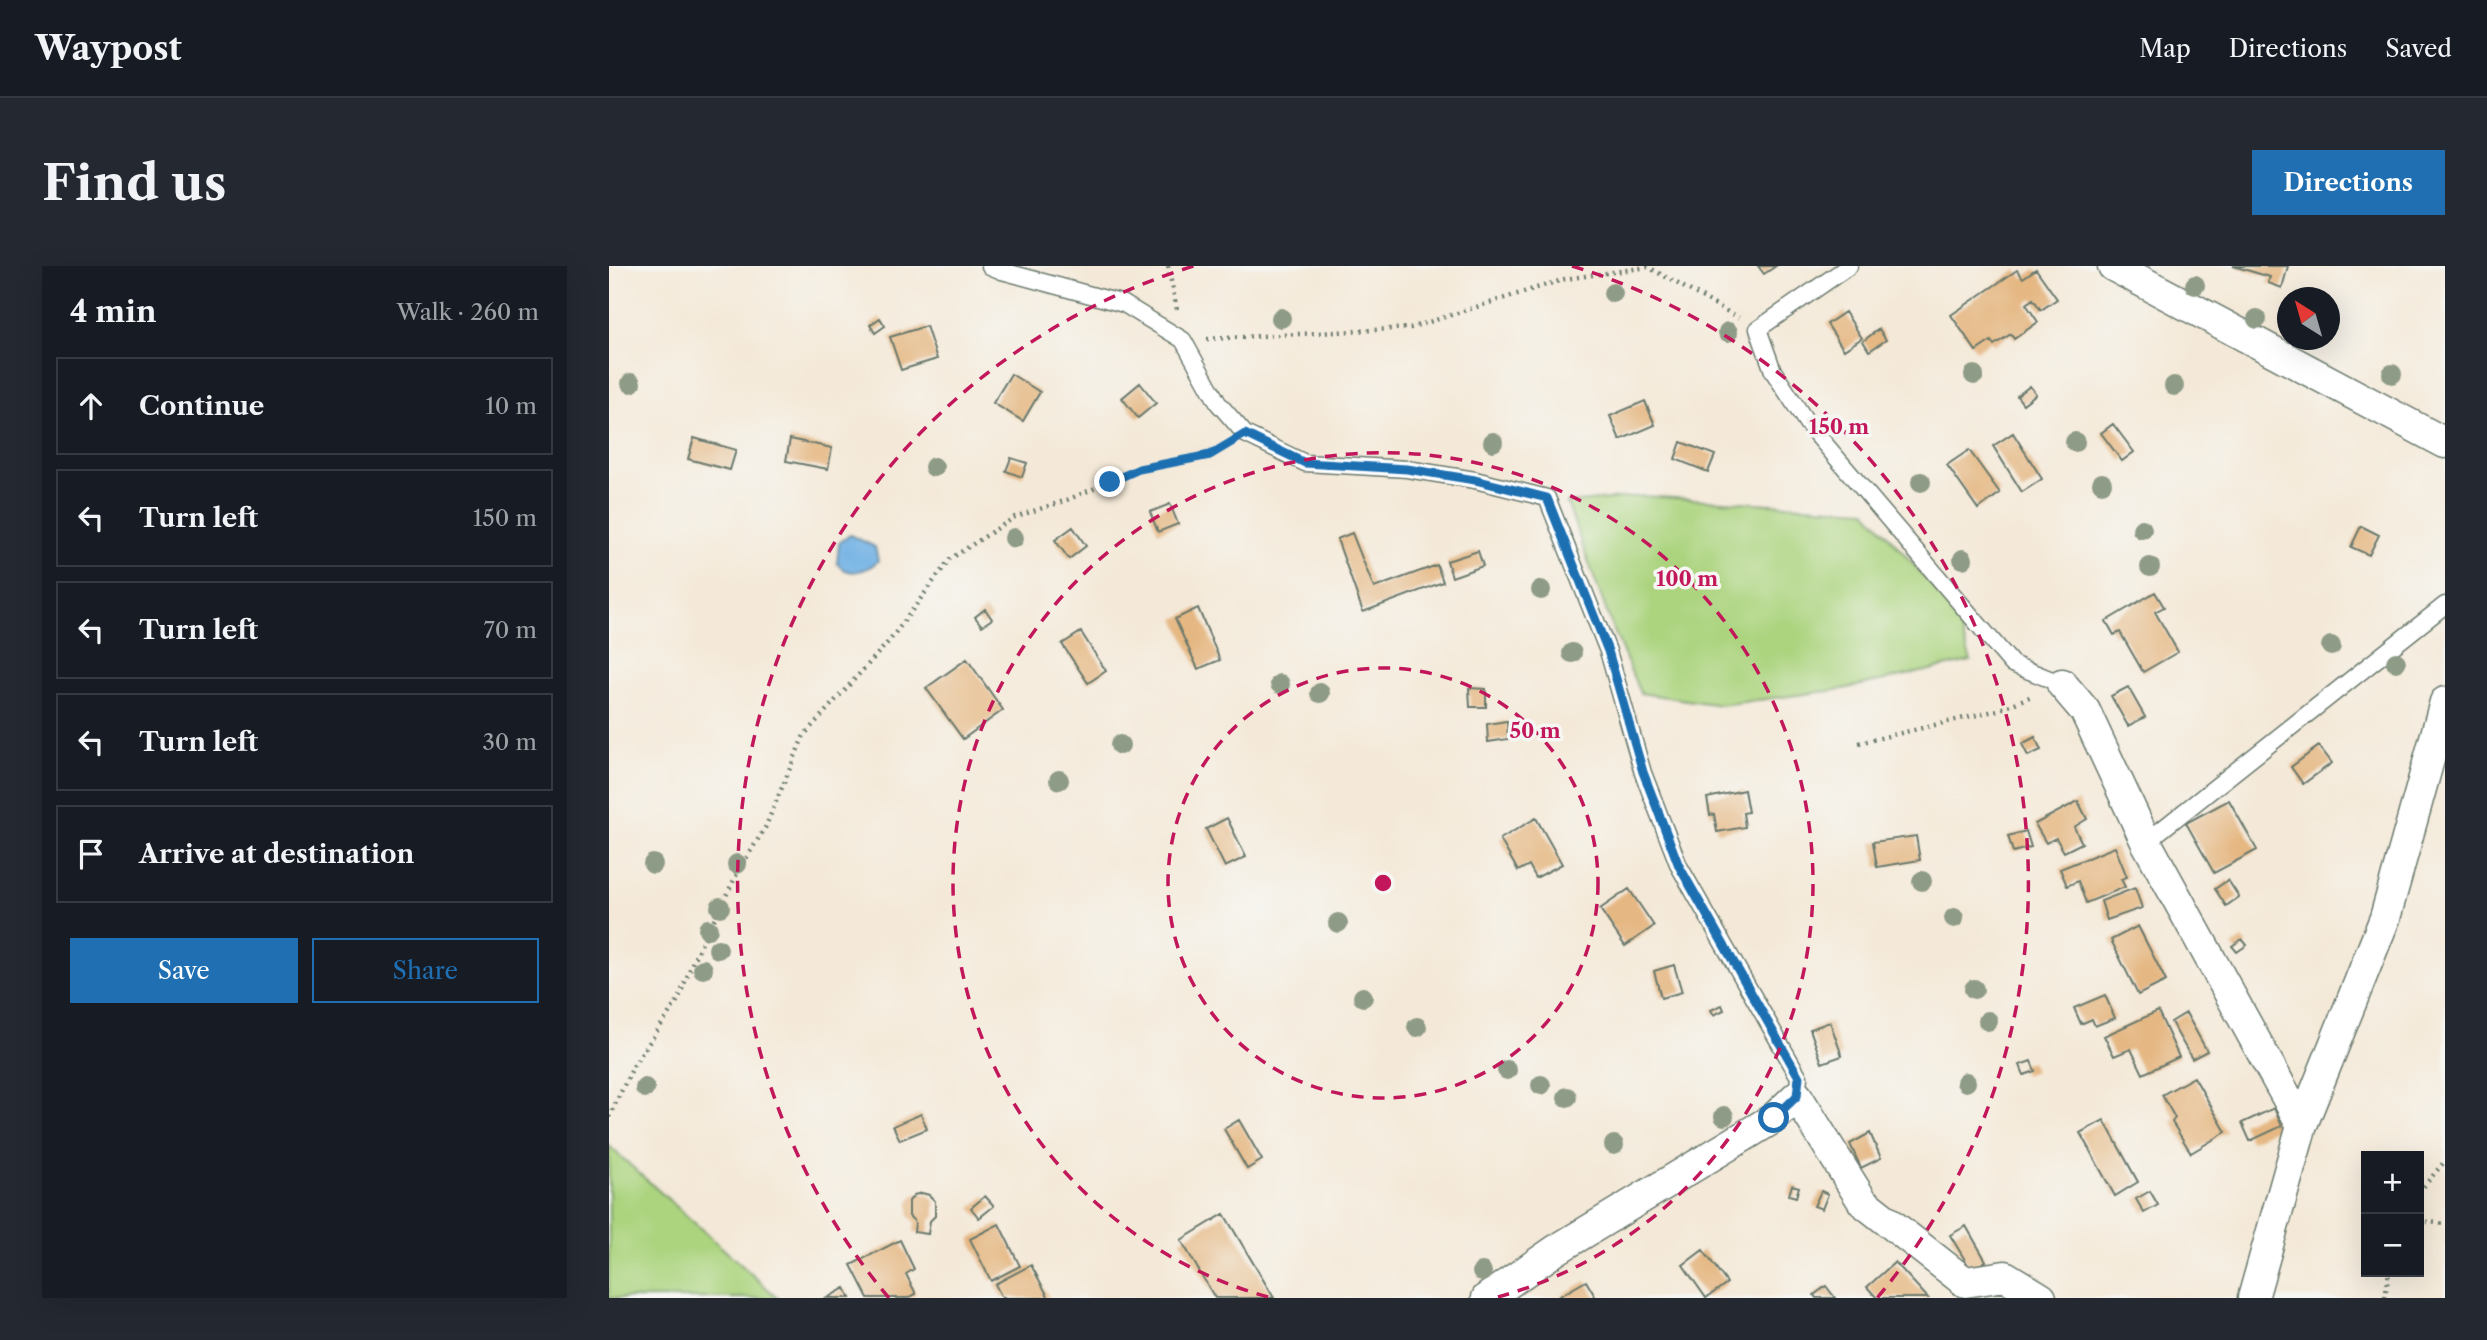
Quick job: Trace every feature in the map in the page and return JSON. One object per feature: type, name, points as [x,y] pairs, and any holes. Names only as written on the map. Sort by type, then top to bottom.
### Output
[{"type":"street","points":[[2113,266],[2445,443]]},
{"type":"street","points":[[2062,684],[2085,710],[2146,842],[2302,1125]]},
{"type":"street","points":[[2253,1298],[2302,1125],[2385,918],[2445,702]]},
{"type":"street","points":[[1487,1298],[1556,1250],[1774,1118],[1797,1096],[1863,1202],[1965,1282],[2005,1276],[2041,1298]]},
{"type":"lane","points":[[990,266],[1124,304],[1184,340],[1218,403],[1245,434],[1305,463],[1421,471],[1475,480],[1547,498],[1608,651],[1643,772],[1679,866],[1799,1077],[1797,1096]]},
{"type":"lane","points":[[1849,266],[1758,329],[1773,371],[1807,423],[2013,663],[2062,684]]},
{"type":"lane","points":[[2146,842],[2445,605]]},
{"type":"path","points":[[1168,266],[1184,340],[1410,328],[1565,279],[1648,267],[1758,329]]},
{"type":"path","points":[[609,1117],[634,1065],[678,1000],[693,961],[739,870],[765,828],[804,735],[890,640],[950,559],[1015,517],[1067,500],[1139,469],[1210,455],[1245,434]]},
{"type":"path","points":[[1859,743],[1998,710],[2062,684]]},
{"type":"path","points":[[2424,1186],[2445,1161]]},
{"type":"path","points":[[2424,1222],[2445,1224]]},
{"type":"path","points":[[2385,1298],[2388,1277]]},
{"type":"green space","points":[[1643,496],[1866,510],[1955,612],[1971,661],[1843,689],[1720,705],[1640,693],[1610,621],[1567,503]]},
{"type":"green space","points":[[609,1146],[778,1298],[609,1298]]},
{"type":"water","points":[[850,535],[875,547],[878,561],[857,571],[841,568],[837,563],[839,543]]},
{"type":"building","points":[[1758,266],[1776,266],[1764,274]]},
{"type":"building","points":[[2233,266],[2288,266],[2282,287],[2268,283],[2270,277]]},
{"type":"building","points":[[2036,269],[2057,299],[2041,310],[2033,299],[2026,304],[2038,322],[2014,339],[2011,334],[1994,345],[1991,341],[1976,351],[1951,315],[2017,270],[2023,278]]},
{"type":"building","points":[[1845,312],[1862,338],[1844,350],[1827,324]]},
{"type":"building","points":[[880,318],[885,326],[875,333],[870,325]]},
{"type":"building","points":[[926,326],[937,359],[901,370],[890,337]]},
{"type":"building","points":[[1879,329],[1886,340],[1869,351],[1863,341]]},
{"type":"building","points":[[1011,374],[1040,392],[1023,421],[993,403]]},
{"type":"building","points":[[1140,383],[1156,403],[1138,418],[1122,398]]},
{"type":"building","points":[[2030,386],[2036,394],[2023,404],[2017,396]]},
{"type":"building","points":[[1645,401],[1655,425],[1620,440],[1610,416]]},
{"type":"building","points":[[2113,424],[2134,452],[2122,461],[2101,433]]},
{"type":"building","points":[[2013,433],[2042,479],[2022,492],[1993,446]]},
{"type":"building","points":[[694,438],[736,450],[730,470],[688,459]]},
{"type":"building","points":[[790,439],[832,448],[828,469],[786,461]]},
{"type":"building","points":[[1681,442],[1715,455],[1708,472],[1675,459]]},
{"type":"building","points":[[1969,450],[2000,493],[1978,509],[1947,465]]},
{"type":"building","points":[[1011,458],[1027,463],[1022,477],[1006,471]]},
{"type":"building","points":[[1170,504],[1178,524],[1158,532],[1150,512]]},
{"type":"building","points":[[2361,526],[2379,535],[2369,555],[2351,547]]},
{"type":"building","points":[[1073,527],[1086,546],[1069,559],[1055,540]]},
{"type":"building","points":[[1352,533],[1374,588],[1437,565],[1443,582],[1363,612],[1337,539]]},
{"type":"building","points":[[1478,551],[1483,566],[1452,577],[1447,561]]},
{"type":"building","points":[[2155,592],[2164,607],[2155,612],[2178,652],[2143,672],[2120,632],[2114,635],[2106,621]]},
{"type":"building","points":[[1198,608],[1220,660],[1198,669],[1175,619]]},
{"type":"building","points":[[985,609],[992,619],[982,626],[975,617]]},
{"type":"building","points":[[1081,632],[1106,671],[1088,683],[1062,644]]},
{"type":"building","points":[[967,659],[1003,710],[963,739],[926,688]]},
{"type":"building","points":[[2128,687],[2145,717],[2128,726],[2111,696]]},
{"type":"building","points":[[1469,688],[1486,689],[1486,707],[1470,707]]},
{"type":"building","points":[[1507,721],[1508,739],[1488,742],[1487,724]]},
{"type":"building","points":[[2035,737],[2041,750],[2028,756],[2022,744]]},
{"type":"building","points":[[2319,746],[2332,763],[2303,784],[2291,767]]},
{"type":"building","points":[[1744,790],[1748,812],[1743,813],[1745,827],[1717,832],[1714,814],[1710,815],[1707,798]]},
{"type":"building","points":[[2229,800],[2257,850],[2214,873],[2186,823]]},
{"type":"building","points":[[2078,801],[2087,819],[2074,827],[2082,843],[2064,852],[2056,838],[2046,843],[2035,824]]},
{"type":"building","points":[[1227,818],[1246,857],[1225,867],[1206,829]]},
{"type":"building","points":[[1536,818],[1562,864],[1536,878],[1529,865],[1518,871],[1500,839]]},
{"type":"building","points":[[2026,831],[2031,847],[2013,852],[2008,836]]},
{"type":"building","points":[[1916,836],[1920,860],[1877,867],[1873,842]]},
{"type":"building","points":[[2115,847],[2127,877],[2121,879],[2125,887],[2086,903],[2078,881],[2067,886],[2060,869]]},
{"type":"building","points":[[2228,880],[2239,897],[2226,906],[2215,889]]},
{"type":"building","points":[[2135,888],[2142,908],[2107,920],[2101,901]]},
{"type":"building","points":[[1629,889],[1654,926],[1625,946],[1600,909]]},
{"type":"building","points":[[2138,926],[2166,981],[2138,995],[2111,940]]},
{"type":"building","points":[[2242,939],[2247,945],[2237,952],[2232,946]]},
{"type":"building","points":[[1674,965],[1682,992],[1661,998],[1654,971]]},
{"type":"building","points":[[2105,995],[2115,1018],[2095,1026],[2092,1019],[2081,1024],[2074,1008]]},
{"type":"building","points":[[1722,1005],[1724,1010],[1714,1015],[1711,1010]]},
{"type":"building","points":[[2158,1011],[2179,1057],[2143,1074],[2131,1049],[2114,1056],[2104,1036]]},
{"type":"building","points":[[2186,1013],[2207,1051],[2192,1059],[2171,1022]]},
{"type":"building","points":[[1830,1022],[1842,1056],[1822,1063],[1810,1029]]},
{"type":"building","points":[[2031,1061],[2035,1071],[2024,1075],[2020,1065]]},
{"type":"building","points":[[2194,1077],[2226,1132],[2191,1153],[2172,1122],[2175,1118],[2162,1095]]},
{"type":"building","points":[[2274,1108],[2282,1126],[2250,1141],[2242,1123]]},
{"type":"building","points":[[921,1114],[927,1129],[900,1140],[893,1126]]},
{"type":"building","points":[[1239,1120],[1262,1160],[1247,1169],[1224,1129]]},
{"type":"building","points":[[2104,1120],[2138,1182],[2115,1196],[2080,1133]]},
{"type":"building","points":[[1870,1133],[1881,1158],[1861,1168],[1850,1144]]},
{"type":"building","points":[[1792,1185],[1799,1187],[1796,1197],[1789,1195]]},
{"type":"building","points":[[1821,1191],[1828,1194],[1822,1209],[1814,1206]]},
{"type":"building","points":[[2150,1191],[2158,1205],[2144,1213],[2136,1199]]},
{"type":"building","points":[[922,1193],[935,1201],[935,1216],[930,1221],[928,1234],[914,1232],[915,1222],[909,1216],[909,1201],[914,1195]]},
{"type":"building","points":[[985,1196],[994,1206],[979,1218],[971,1208]]},
{"type":"building","points":[[1224,1214],[1274,1298],[1215,1298],[1181,1240]]},
{"type":"building","points":[[999,1224],[1020,1266],[991,1281],[970,1239]]},
{"type":"building","points":[[1966,1226],[1986,1261],[1971,1270],[1950,1235]]},
{"type":"building","points":[[900,1240],[914,1269],[906,1274],[916,1294],[908,1298],[868,1298],[851,1265]]},
{"type":"building","points":[[1703,1250],[1727,1283],[1706,1298],[1683,1265]]},
{"type":"building","points":[[1895,1262],[1928,1298],[1877,1298],[1867,1287]]},
{"type":"building","points":[[1031,1265],[1049,1298],[1002,1298],[995,1284]]},
{"type":"building","points":[[1586,1281],[1596,1298],[1561,1298],[1560,1296]]},
{"type":"building","points":[[1826,1286],[1835,1298],[1816,1298],[1814,1295]]},
{"type":"building","points":[[845,1288],[850,1298],[827,1298]]},
{"type":"route","points":[[1110,482],[1139,469],[1210,455],[1245,434],[1305,463],[1407,469],[1475,480],[1547,498],[1608,651],[1643,772],[1679,866],[1799,1077],[1797,1096],[1774,1118]]}]
